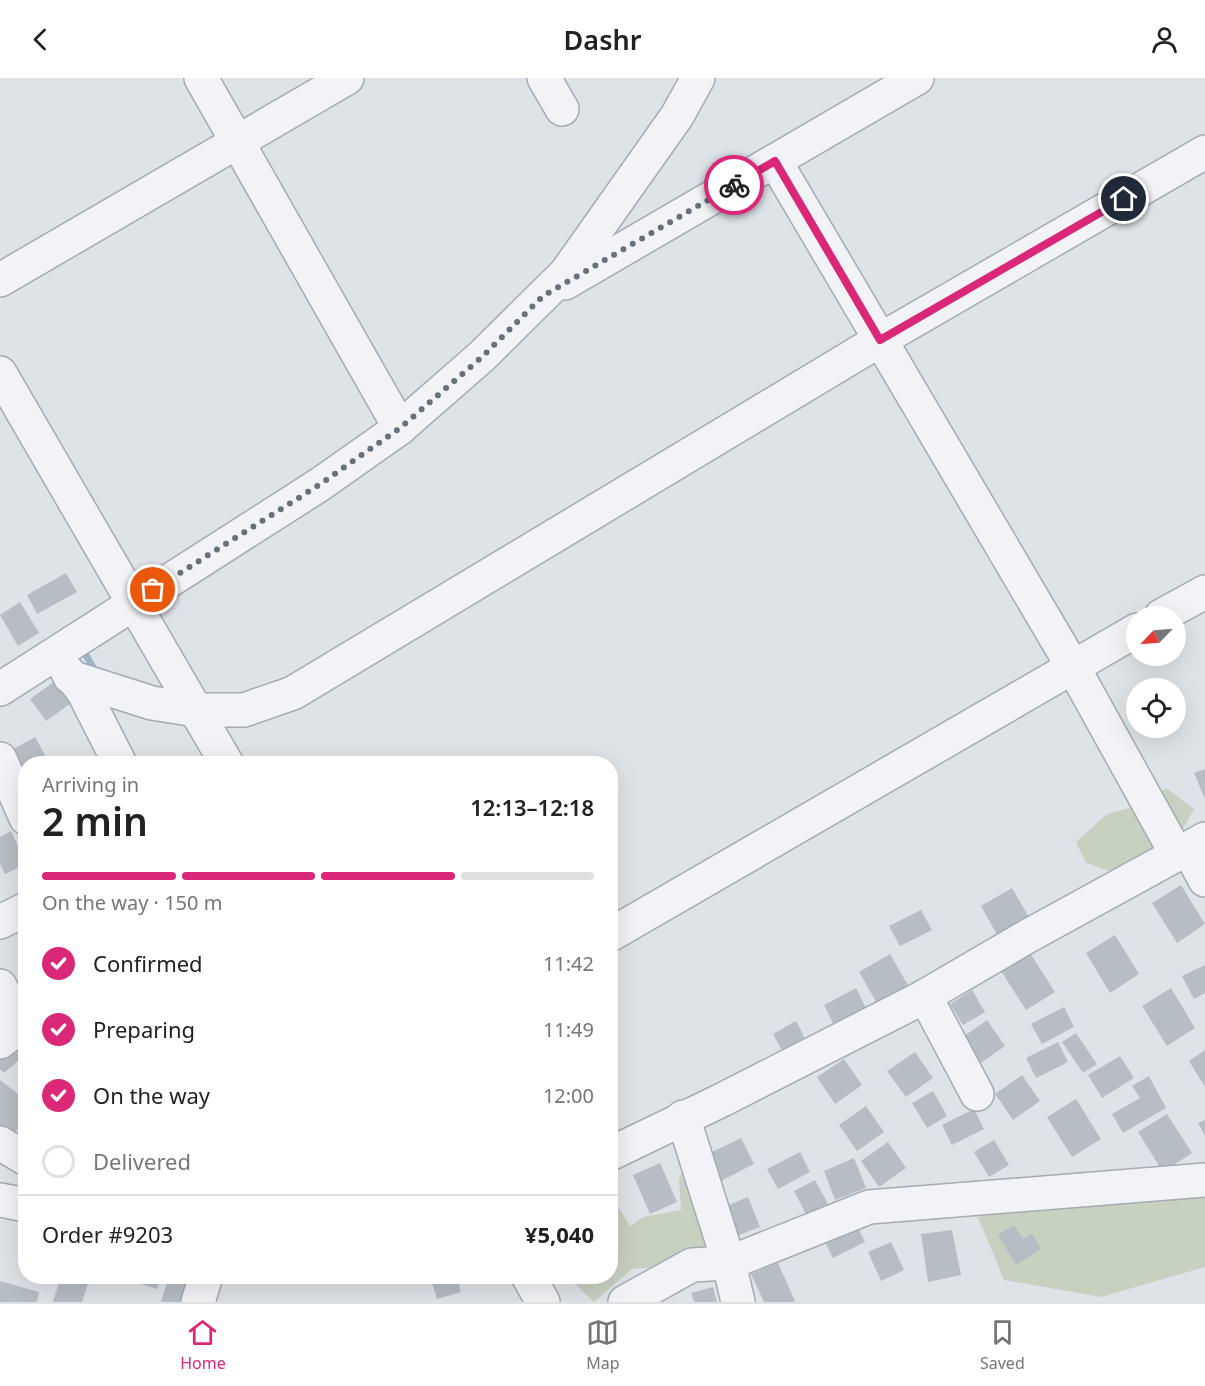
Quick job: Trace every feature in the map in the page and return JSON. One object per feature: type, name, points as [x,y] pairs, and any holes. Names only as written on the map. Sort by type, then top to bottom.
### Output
[{"type":"street","points":[[201,78],[400,428]]},
{"type":"street","points":[[0,280],[347,78]]},
{"type":"street","points":[[544,78],[562,109]]},
{"type":"street","points":[[0,689],[64,664],[134,602],[319,485],[400,428],[482,357],[566,273],[677,116],[698,78]]},
{"type":"street","points":[[543,296],[917,78]]},
{"type":"street","points":[[64,664],[152,704],[196,710],[244,710],[293,693],[880,340],[1205,152]]},
{"type":"street","points":[[775,161],[1073,667],[1190,847],[1205,880]]},
{"type":"street","points":[[0,373],[222,756]]},
{"type":"street","points":[[1179,606],[1205,592]]},
{"type":"street","points":[[618,930],[1126,636]]},
{"type":"street","points":[[64,664],[83,691],[116,756]]},
{"type":"street","points":[[0,759],[18,800]]},
{"type":"street","points":[[618,1150],[722,1100],[925,996],[1028,936],[1190,847]]},
{"type":"street","points":[[0,922],[18,913]]},
{"type":"street","points":[[0,986],[18,1022]]},
{"type":"street","points":[[925,996],[977,1094]]},
{"type":"street","points":[[0,1042],[18,1028]]},
{"type":"street","points":[[683,1117],[729,1263],[738,1302]]},
{"type":"street","points":[[0,1143],[18,1155]]},
{"type":"street","points":[[625,1302],[692,1265],[729,1263],[869,1207],[1205,1180]]},
{"type":"street","points":[[0,1200],[18,1203]]},
{"type":"street","points":[[198,1302],[204,1284]]},
{"type":"street","points":[[533,1284],[543,1302]]},
{"type":"green space","points":[[1166,788],[1194,809],[1165,861],[1119,874],[1086,863],[1076,842],[1107,814],[1148,803]]},
{"type":"green space","points":[[688,1157],[721,1263],[632,1269],[618,1281],[618,1206],[630,1226],[643,1217],[681,1210],[679,1180]]},
{"type":"green space","points":[[1205,1180],[1205,1267],[1101,1297],[1004,1280],[978,1217]]},
{"type":"green space","points":[[575,1284],[615,1284],[594,1302]]},
{"type":"building","points":[[66,573],[77,592],[37,614],[27,595]]},
{"type":"building","points":[[20,602],[39,633],[18,646],[0,615]]},
{"type":"building","points":[[58,679],[74,701],[46,721],[30,699]]},
{"type":"building","points":[[35,737],[46,756],[18,756],[18,764],[10,751]]},
{"type":"building","points":[[1205,769],[1205,799],[1194,773]]},
{"type":"building","points":[[11,831],[18,846],[18,868],[5,874],[0,864],[0,837]]},
{"type":"building","points":[[1181,885],[1205,924],[1177,943],[1152,903]]},
{"type":"building","points":[[1012,888],[1031,921],[1000,940],[981,906]]},
{"type":"building","points":[[921,910],[932,930],[900,946],[889,926]]},
{"type":"building","points":[[1115,935],[1139,974],[1110,993],[1086,953]]},
{"type":"building","points":[[1030,953],[1055,992],[1026,1010],[1001,971]]},
{"type":"building","points":[[890,954],[909,987],[878,1005],[859,972]]},
{"type":"building","points":[[1205,965],[1205,993],[1194,999],[1182,976]]},
{"type":"building","points":[[856,988],[866,1008],[834,1025],[824,1005]]},
{"type":"building","points":[[1171,988],[1195,1028],[1167,1046],[1142,1006]]},
{"type":"building","points":[[18,989],[18,1004],[12,992]]},
{"type":"building","points":[[972,990],[985,1012],[963,1025],[950,1004]]},
{"type":"building","points":[[1064,1007],[1074,1027],[1042,1044],[1031,1024]]},
{"type":"building","points":[[987,1020],[1005,1046],[978,1065],[960,1039]]},
{"type":"building","points":[[796,1021],[809,1046],[786,1058],[773,1034]]},
{"type":"building","points":[[1076,1033],[1097,1064],[1083,1073],[1062,1042]]},
{"type":"building","points":[[11,1039],[18,1047],[18,1061],[4,1073],[0,1069],[0,1048]]},
{"type":"building","points":[[1058,1042],[1068,1062],[1036,1078],[1026,1058]]},
{"type":"building","points":[[1205,1050],[1205,1087],[1189,1061]]},
{"type":"building","points":[[915,1052],[933,1078],[906,1097],[887,1071]]},
{"type":"building","points":[[1120,1056],[1134,1078],[1102,1098],[1088,1075]]},
{"type":"building","points":[[844,1059],[862,1085],[835,1104],[817,1077]]},
{"type":"building","points":[[1022,1075],[1040,1101],[1013,1120],[995,1094]]},
{"type":"building","points":[[1149,1076],[1166,1108],[1123,1133],[1112,1114],[1140,1098],[1132,1086]]},
{"type":"building","points":[[0,1080],[18,1094],[18,1129],[13,1135],[0,1125]]},
{"type":"building","points":[[933,1091],[947,1116],[927,1128],[912,1103]]},
{"type":"building","points":[[1076,1099],[1101,1139],[1072,1157],[1047,1117]]},
{"type":"building","points":[[866,1106],[884,1132],[857,1151],[839,1125]]},
{"type":"building","points":[[974,1109],[984,1129],[952,1145],[942,1125]]},
{"type":"building","points":[[1167,1114],[1192,1153],[1163,1172],[1138,1132]]},
{"type":"building","points":[[1205,1120],[1205,1136],[1198,1123]]},
{"type":"building","points":[[741,1138],[754,1164],[717,1183],[704,1156]]},
{"type":"building","points":[[994,1140],[1009,1165],[989,1177],[974,1152]]},
{"type":"building","points":[[888,1142],[906,1168],[879,1187],[861,1161]]},
{"type":"building","points":[[800,1152],[810,1172],[778,1189],[767,1169]]},
{"type":"building","points":[[854,1158],[866,1188],[835,1200],[824,1171]]},
{"type":"building","points":[[660,1163],[677,1202],[650,1214],[633,1175]]},
{"type":"building","points":[[815,1180],[828,1204],[807,1216],[794,1191]]},
{"type":"building","points":[[748,1197],[760,1227],[729,1239],[717,1210]]},
{"type":"building","points":[[855,1222],[865,1242],[833,1258],[823,1238]]},
{"type":"building","points":[[1014,1225],[1023,1239],[1032,1234],[1041,1249],[1016,1265],[998,1235]]},
{"type":"building","points":[[952,1230],[961,1275],[928,1282],[921,1234]]},
{"type":"building","points":[[891,1242],[904,1270],[881,1281],[868,1252]]},
{"type":"building","points":[[778,1263],[795,1301],[793,1302],[764,1302],[751,1274]]},
{"type":"building","points":[[0,1281],[39,1292],[37,1302],[0,1302]]},
{"type":"building","points":[[59,1284],[88,1284],[82,1302],[53,1302]]},
{"type":"building","points":[[140,1284],[159,1284],[157,1289]]},
{"type":"building","points":[[167,1284],[198,1284],[192,1302],[161,1302]]},
{"type":"building","points":[[432,1284],[459,1284],[461,1292],[437,1299]]},
{"type":"building","points":[[713,1287],[717,1302],[694,1302],[691,1293]]},
{"type":"waterway","points":[[81,647],[97,674]]},
{"type":"way so far","points":[[153,590],[319,485],[400,428],[482,357],[543,296],[734,185]]},
{"type":"route","points":[[734,185],[775,161],[880,340],[1124,199]]}]
